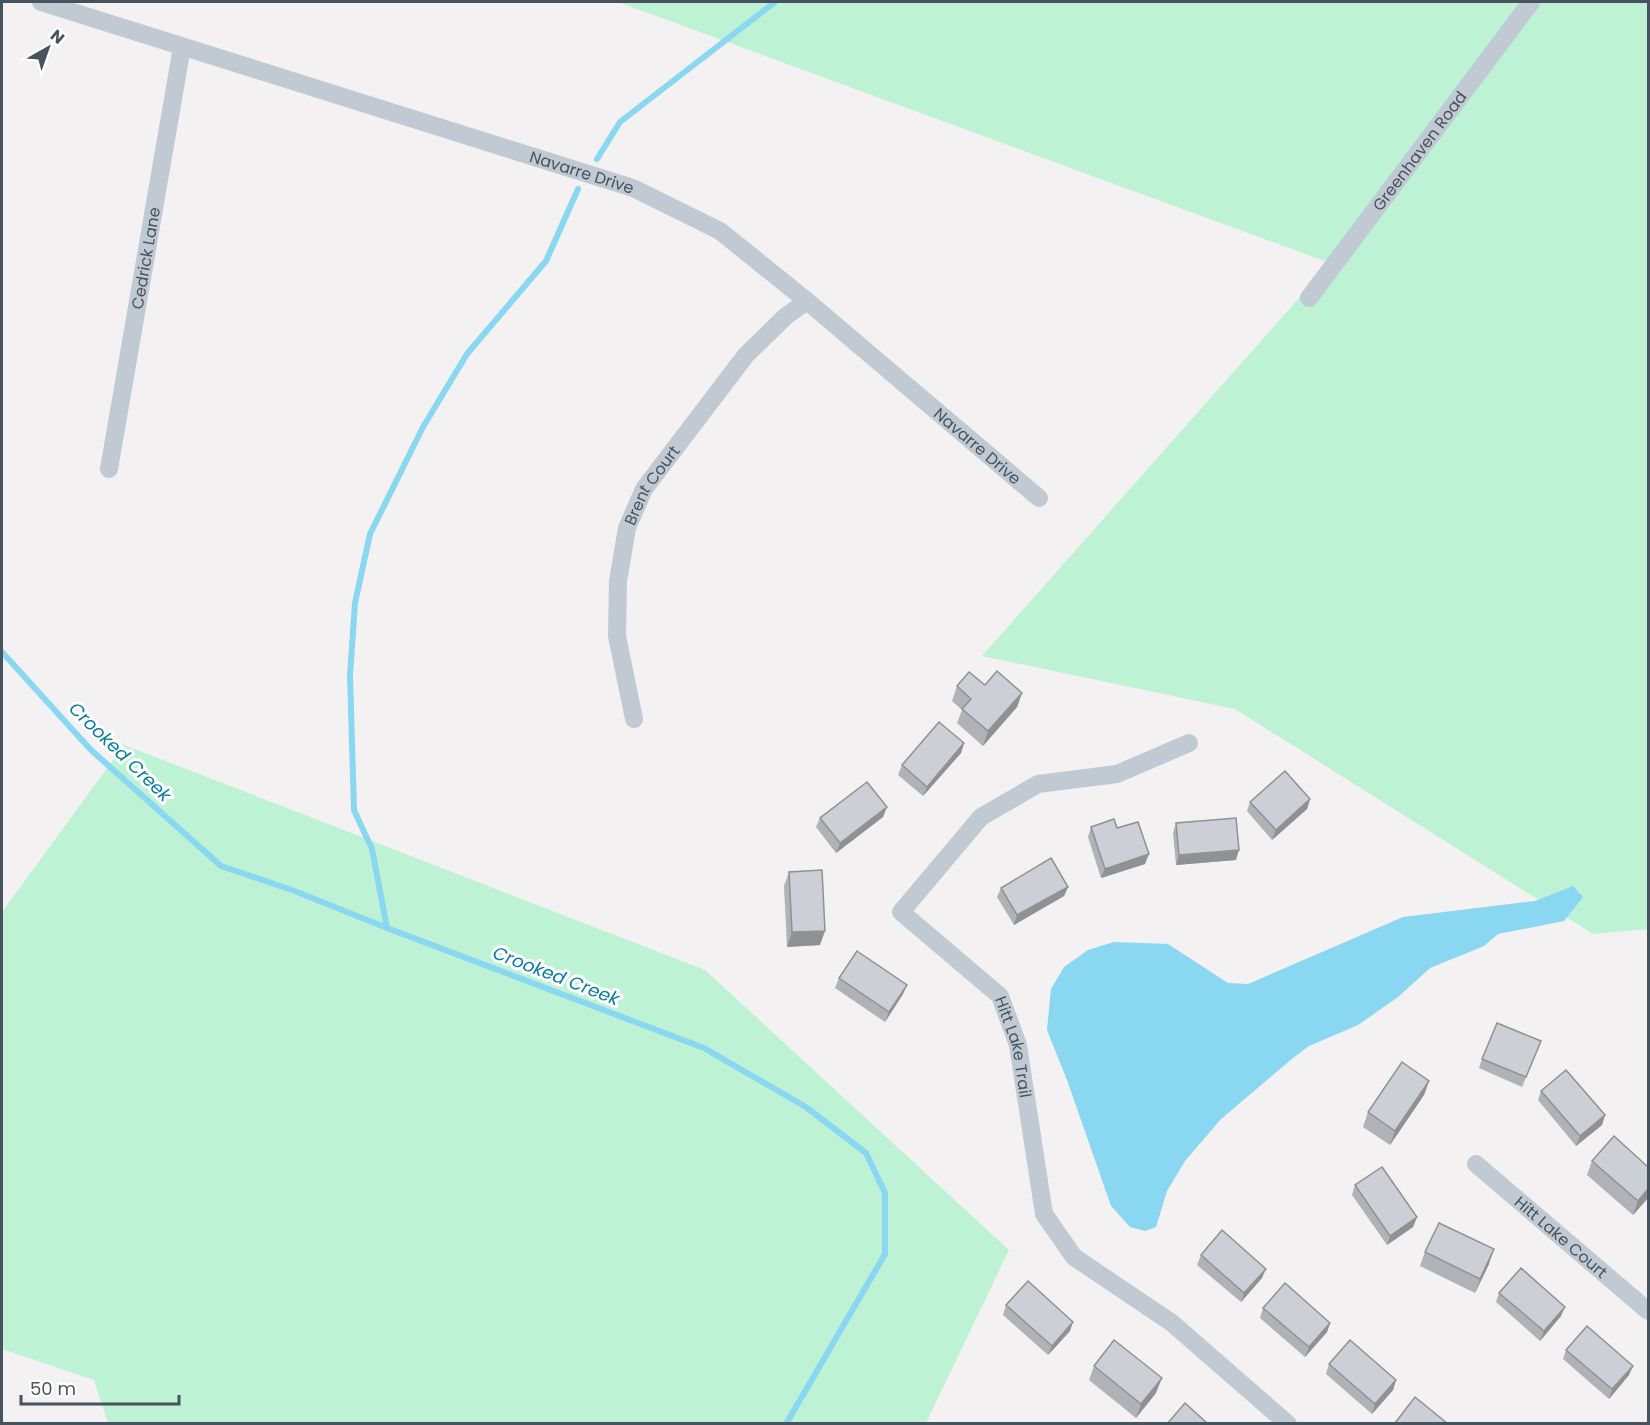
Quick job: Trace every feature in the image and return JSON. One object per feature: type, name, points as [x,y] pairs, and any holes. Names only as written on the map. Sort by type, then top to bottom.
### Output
[{"type":"street","name":"Navarre Drive","points":[[41,2],[633,189],[720,231],[807,301],[1039,498]]},
{"type":"street","name":"Greenhaven Road","points":[[1309,298],[1531,2]]},
{"type":"street","name":"Cedrick Lane","points":[[109,469],[182,47]]},
{"type":"street","name":"Brent Court","points":[[634,719],[617,636],[618,581],[627,528],[644,489],[746,355],[786,316],[807,301]]},
{"type":"street","name":"Hitt Lake Trail","points":[[1189,743],[1117,774],[1038,784],[990,812],[981,818],[901,912],[1000,996],[1018,1045],[1044,1214],[1074,1257],[1172,1323],[1288,1424]]},
{"type":"street","name":"Hitt Lake Court","points":[[1476,1164],[1648,1311]]},
{"type":"green space","points":[[618,2],[1648,2],[1648,929],[1593,934],[1235,709],[982,656],[1330,263]]},
{"type":"green space","points":[[124,745],[705,970],[1009,1250],[926,1423],[108,1423],[94,1380],[2,1349],[2,912]]},
{"type":"water","points":[[1573,886],[1583,897],[1564,921],[1498,934],[1484,946],[1430,968],[1398,997],[1358,1025],[1309,1046],[1293,1058],[1221,1119],[1185,1161],[1167,1191],[1156,1227],[1145,1231],[1130,1227],[1111,1206],[1047,1030],[1051,989],[1064,967],[1088,950],[1114,942],[1168,944],[1228,983],[1248,984],[1403,917],[1535,901]]},
{"type":"building","points":[[997,671],[1022,693],[988,731],[962,709],[971,699],[957,686],[969,672],[985,685]]},
{"type":"building","points":[[939,722],[964,743],[927,787],[902,765]]},
{"type":"building","points":[[1285,771],[1310,799],[1276,830],[1250,802]]},
{"type":"building","points":[[867,782],[887,807],[840,843],[820,818]]},
{"type":"building","points":[[1236,818],[1239,850],[1179,855],[1176,823]]},
{"type":"building","points":[[1114,819],[1117,828],[1138,822],[1149,854],[1105,869],[1091,827]]},
{"type":"building","points":[[1051,858],[1068,887],[1017,915],[1001,888]]},
{"type":"building","points":[[822,870],[825,931],[792,932],[789,872]]},
{"type":"building","points":[[857,951],[907,985],[889,1012],[839,978]]},
{"type":"building","points":[[1497,1023],[1541,1041],[1526,1077],[1482,1059]]},
{"type":"building","points":[[1402,1062],[1429,1081],[1395,1131],[1368,1112]]},
{"type":"building","points":[[1566,1070],[1605,1115],[1580,1136],[1541,1091]]},
{"type":"building","points":[[1614,1136],[1648,1167],[1648,1189],[1638,1201],[1592,1161]]},
{"type":"building","points":[[1382,1167],[1417,1217],[1390,1236],[1355,1185]]},
{"type":"building","points":[[1439,1223],[1494,1249],[1480,1279],[1425,1252]]},
{"type":"building","points":[[1222,1230],[1266,1269],[1244,1293],[1201,1255]]},
{"type":"building","points":[[1521,1268],[1565,1307],[1544,1331],[1499,1293]]},
{"type":"building","points":[[1028,1281],[1073,1322],[1052,1346],[1006,1305]]},
{"type":"building","points":[[1285,1283],[1330,1323],[1309,1347],[1263,1308]]},
{"type":"building","points":[[1587,1326],[1633,1366],[1612,1389],[1566,1350]]},
{"type":"building","points":[[1114,1340],[1162,1378],[1141,1404],[1094,1366]]},
{"type":"building","points":[[1350,1340],[1396,1380],[1375,1404],[1329,1364]]},
{"type":"building","points":[[1415,1397],[1448,1424],[1396,1424]]},
{"type":"building","points":[[1185,1403],[1208,1424],[1167,1424]]},
{"type":"waterway","points":[[597,159],[620,122],[775,2]]},
{"type":"waterway","points":[[387,928],[372,849],[354,810],[350,675],[355,603],[370,534],[423,427],[467,354],[546,261],[578,189]]},
{"type":"waterway","name":"Crooked Creek","points":[[2,652],[91,750],[221,866],[292,890],[704,1048],[806,1107],[866,1153],[885,1193],[885,1254],[786,1424]]}]
